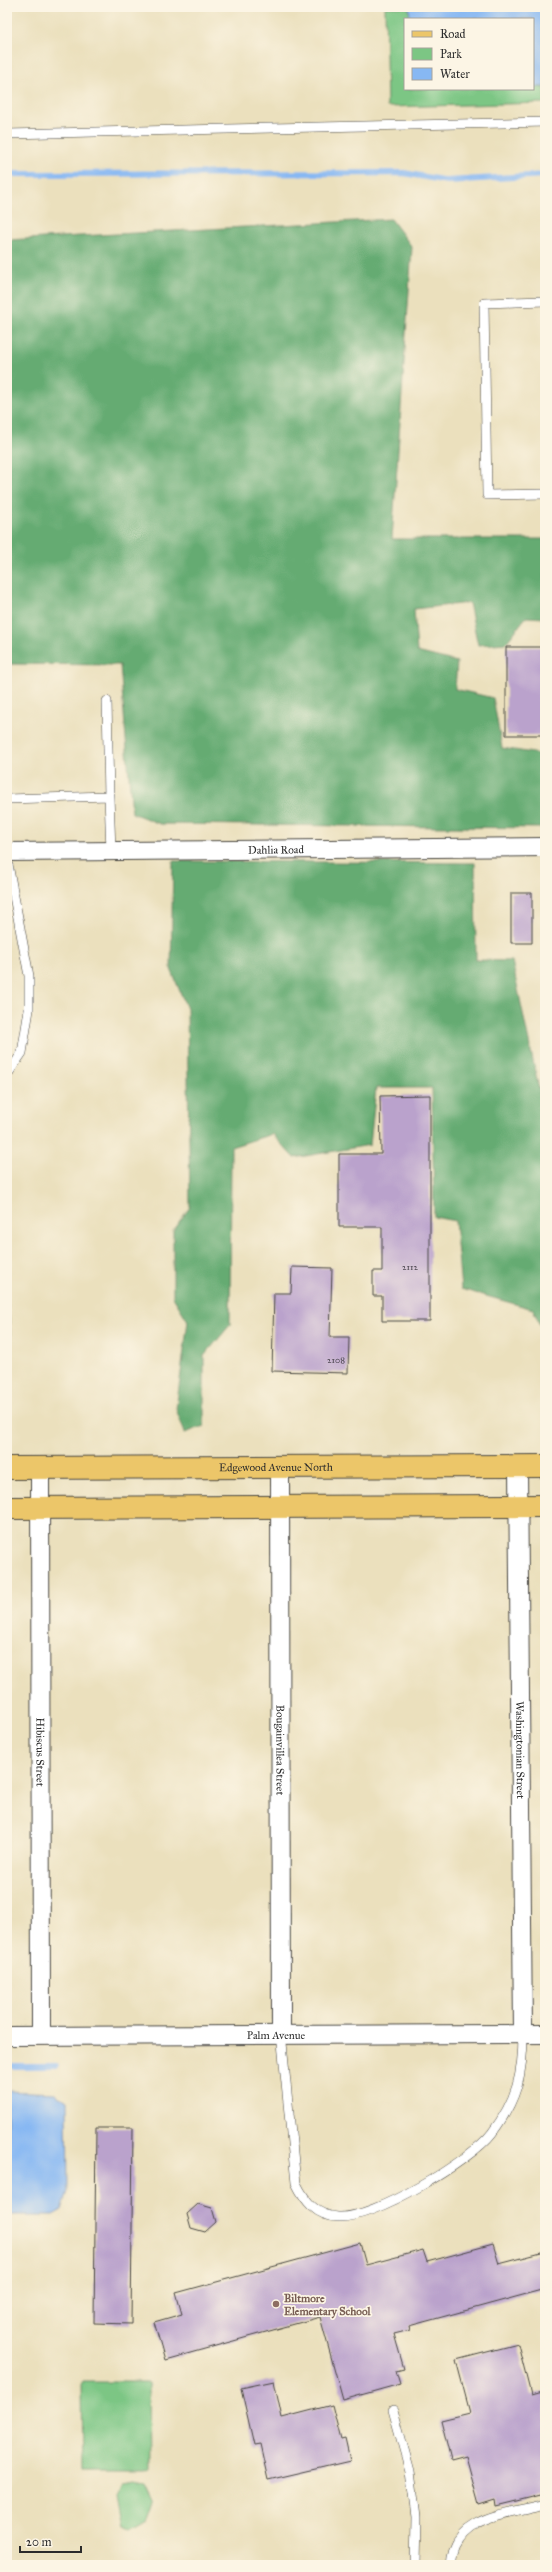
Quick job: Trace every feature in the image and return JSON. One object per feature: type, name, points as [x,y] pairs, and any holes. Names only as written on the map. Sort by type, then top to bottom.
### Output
[{"type":"main road","name":"Edgewood Avenue North","points":[[7,1468],[545,1466]]},
{"type":"main road","points":[[7,1508],[545,1506]]},
{"type":"street","name":"Dahlia Road","points":[[7,852],[545,847]]},
{"type":"street","name":"Washingtonian Street","points":[[518,1466],[523,2034]]},
{"type":"street","name":"Bougainvillea Street","points":[[280,1467],[281,2033]]},
{"type":"street","name":"Hibiscus Street","points":[[40,1468],[41,2035]]},
{"type":"street","name":"Palm Avenue","points":[[7,2036],[281,2033],[545,2034]]},
{"type":"lane","points":[[7,134],[545,122]]},
{"type":"lane","points":[[545,301],[484,303],[487,495],[545,494]]},
{"type":"lane","points":[[107,701],[111,851]]},
{"type":"lane","points":[[7,800],[109,796]]},
{"type":"lane","points":[[7,859],[29,976],[29,1010],[22,1053],[7,1076]]},
{"type":"lane","points":[[281,2033],[296,2183],[305,2201],[319,2212],[337,2217],[355,2216],[392,2202],[413,2191],[471,2152],[491,2134],[506,2113],[517,2089],[523,2066],[523,2034]]},
{"type":"lane","points":[[392,2410],[410,2471],[416,2516],[415,2565]]},
{"type":"lane","points":[[450,2565],[454,2542],[465,2529],[482,2521],[545,2504]]},
{"type":"green space","points":[[385,7],[409,7],[410,18],[404,18],[404,90],[534,90],[534,87],[545,87],[545,103],[387,107]]},
{"type":"green space","points":[[391,219],[412,247],[392,539],[545,539],[545,618],[526,617],[506,643],[478,645],[469,603],[414,609],[417,652],[457,662],[455,689],[493,698],[502,748],[545,755],[545,828],[160,824],[132,813],[120,665],[7,664],[7,240]]},
{"type":"green space","points":[[173,861],[475,863],[476,960],[512,961],[545,1118],[545,1337],[533,1309],[461,1289],[455,1221],[434,1217],[432,1088],[376,1088],[370,1145],[294,1158],[272,1134],[231,1147],[230,1325],[204,1356],[204,1426],[185,1433],[176,1409],[188,1321],[173,1297],[173,1230],[190,1207],[187,1009],[171,969]]},
{"type":"green space","points":[[7,1297],[11,1344],[7,1344]]},
{"type":"green space","points":[[81,2382],[149,2382],[150,2470],[82,2470]]},
{"type":"green space","points":[[134,2479],[145,2481],[154,2500],[147,2520],[130,2530],[122,2526],[116,2493],[122,2481]]},
{"type":"water","points":[[409,7],[545,7],[545,87],[534,87],[534,18],[410,18]]},
{"type":"water","points":[[7,2091],[55,2093],[67,2101],[68,2191],[62,2210],[53,2215],[7,2215]]},
{"type":"building","points":[[506,647],[545,647],[545,735],[506,735]]},
{"type":"building","points":[[511,893],[532,893],[532,943],[511,943]]},
{"type":"building","points":[[430,1095],[430,1321],[382,1321],[382,1296],[373,1296],[373,1271],[382,1271],[382,1227],[339,1227],[339,1154],[381,1154],[380,1096]]},
{"type":"building","points":[[292,1267],[332,1268],[330,1337],[349,1337],[348,1373],[272,1371],[274,1293],[291,1293]]},
{"type":"building","points":[[96,2128],[133,2128],[131,2324],[94,2323]]},
{"type":"building","points":[[198,2204],[212,2208],[216,2222],[205,2232],[191,2228],[187,2214]]},
{"type":"building","points":[[360,2243],[366,2265],[423,2250],[427,2262],[493,2244],[499,2264],[545,2252],[545,2289],[409,2326],[410,2330],[394,2334],[404,2369],[396,2371],[400,2384],[343,2400],[320,2317],[165,2360],[154,2322],[182,2314],[176,2293]]},
{"type":"building","points":[[518,2344],[531,2395],[545,2391],[545,2494],[496,2506],[495,2499],[479,2504],[466,2456],[451,2460],[441,2420],[470,2413],[456,2360]]},
{"type":"building","points":[[274,2381],[282,2418],[332,2405],[341,2440],[345,2439],[350,2461],[268,2480],[260,2444],[254,2445],[241,2388]]},
{"type":"waterway","points":[[7,174],[404,173],[447,181],[545,175]]},
{"type":"waterway","points":[[7,2066],[56,2066]]},
{"type":"place","name":"Biltmore Elementary School","points":[[276,2304]]}]
